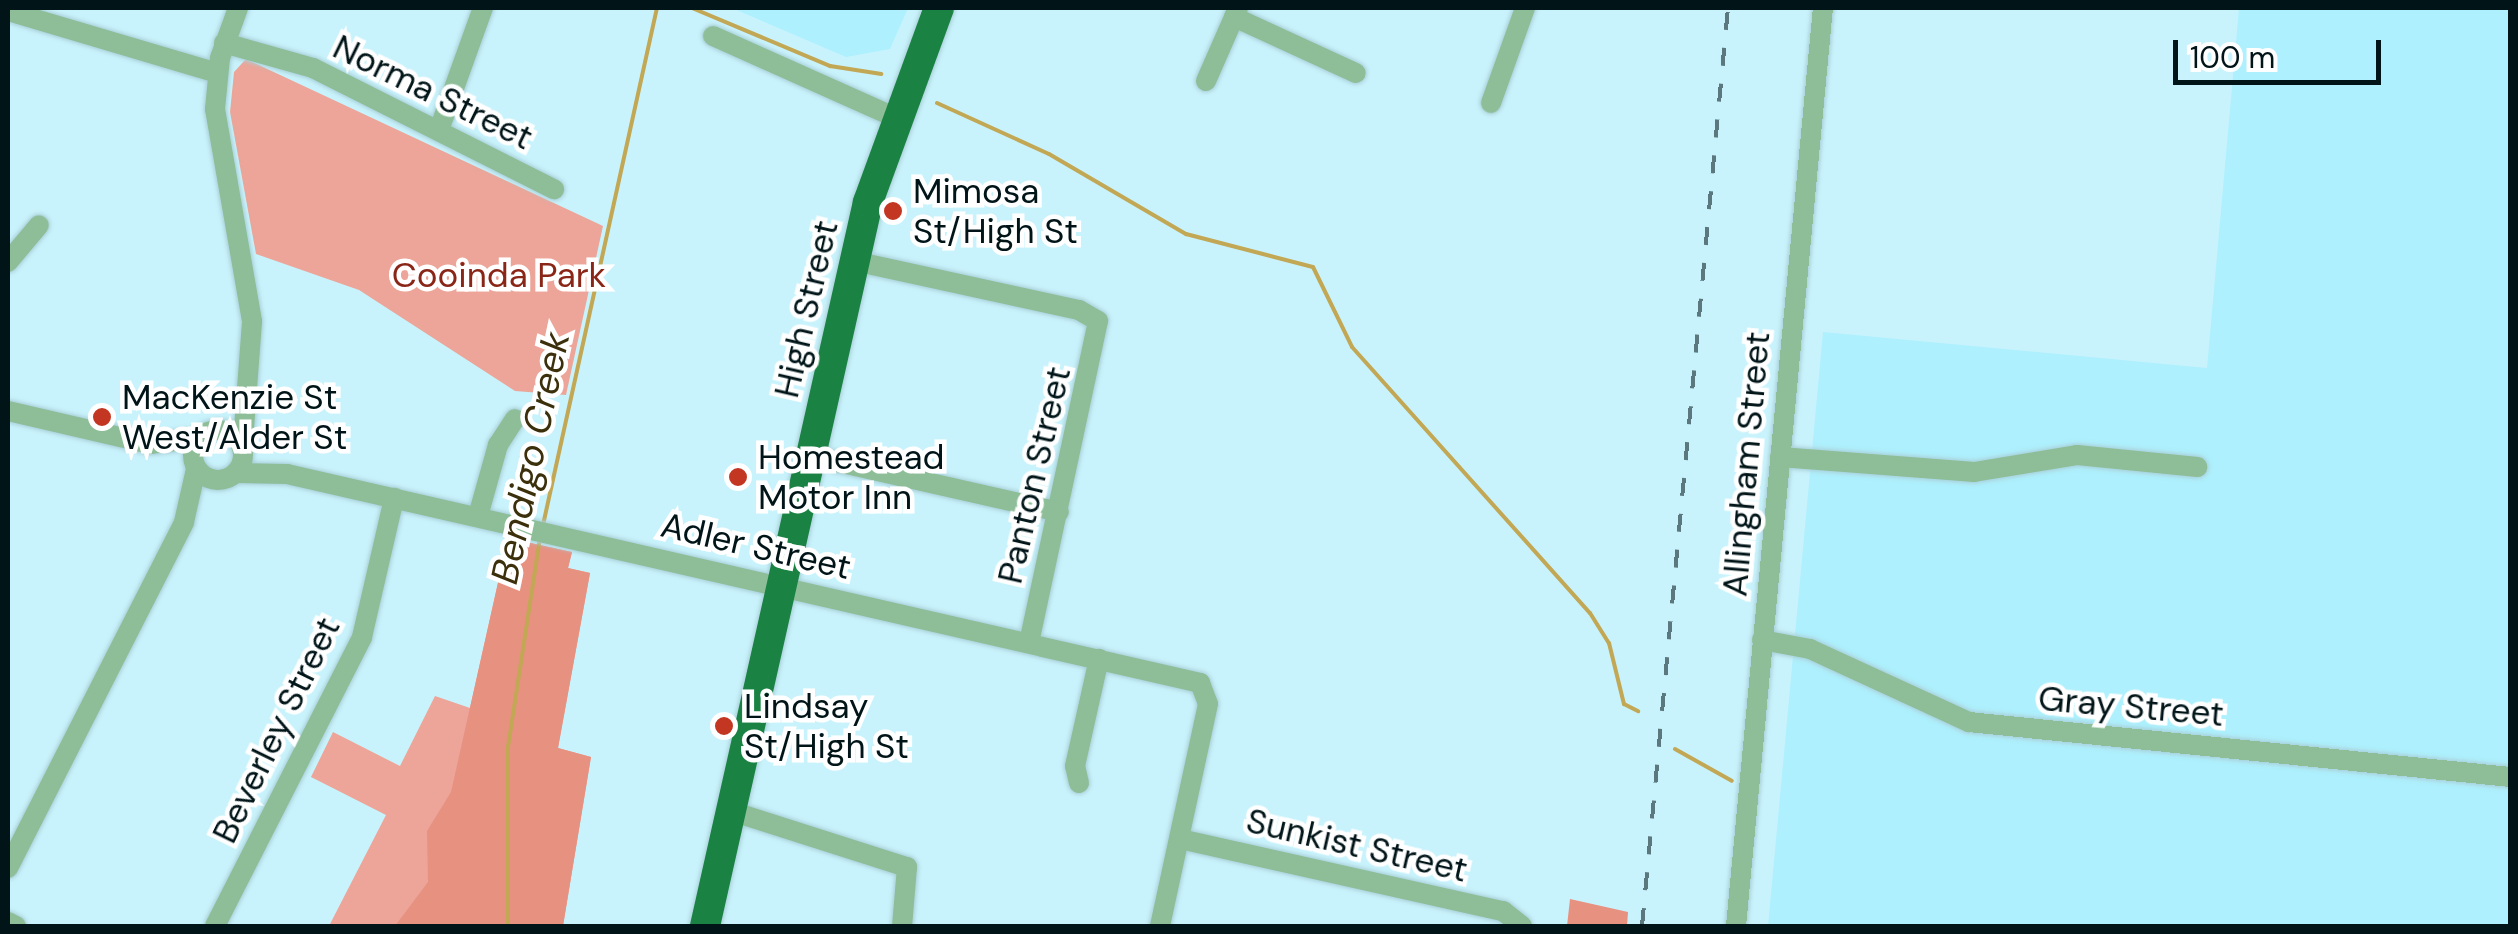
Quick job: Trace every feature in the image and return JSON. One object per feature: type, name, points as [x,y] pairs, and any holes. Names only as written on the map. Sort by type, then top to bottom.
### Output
[{"type":"highway","name":"High Street","points":[[704,926],[854,261],[894,117],[939,8]]},
{"type":"street","points":[[184,522],[227,477],[243,446],[252,322],[218,151],[217,73],[238,8]]},
{"type":"street","points":[[438,130],[483,8]]},
{"type":"street","points":[[1492,104],[1525,8]]},
{"type":"street","name":"Allingham Street","points":[[1736,926],[1822,8]]},
{"type":"street","points":[[16,11],[217,73]]},
{"type":"street","points":[[1206,81],[1236,12],[1356,72]]},
{"type":"street","points":[[713,36],[894,117]]},
{"type":"street","name":"Norma Street","points":[[224,44],[312,68],[554,189]]},
{"type":"street","points":[[8,262],[39,225]]},
{"type":"street","name":"Panton Street","points":[[854,261],[1079,310],[1098,321],[1030,643]]},
{"type":"street","points":[[8,868],[184,522],[195,466],[208,434],[248,390]]},
{"type":"street","points":[[8,411],[150,444],[227,477]]},
{"type":"street","points":[[478,516],[498,445],[516,419]]},
{"type":"street","points":[[150,444],[208,434]]},
{"type":"street","name":"Adler Street","points":[[208,434],[243,446],[287,474]]},
{"type":"street","points":[[811,456],[1059,512]]},
{"type":"street","points":[[1780,456],[1974,472],[2077,456],[2198,467]]},
{"type":"street","name":"Adler Street","points":[[227,477],[287,474],[1099,659],[1207,688],[1180,839]]},
{"type":"street","name":"Beverley Street","points":[[216,926],[362,636],[394,498]]},
{"type":"street","name":"Gray Street","points":[[1762,640],[1810,650],[1921,705],[1981,724],[2510,777]]},
{"type":"street","points":[[1079,784],[1075,766],[1099,659]]},
{"type":"street","points":[[731,811],[907,867],[902,926]]},
{"type":"street","points":[[1160,926],[1180,839]]},
{"type":"street","name":"Sunkist Street","points":[[1180,839],[1520,923]]},
{"type":"street","points":[[8,922],[16,926]]},
{"type":"shaded area","points":[[732,8],[908,8],[890,49],[846,57]]},
{"type":"shaded area","points":[[2239,8],[2510,8],[2510,926],[1768,926],[1823,332],[2207,368]]},
{"type":"shaded area","points":[[508,538],[572,552],[568,568],[590,573],[558,748],[591,757],[563,926],[395,926],[428,882],[427,831],[451,792]]},
{"type":"shaded area","points":[[1570,899],[1628,912],[1627,926],[1567,926]]},
{"type":"green space","name":"Cooinda Park","points":[[246,59],[603,226],[566,395],[515,391],[359,290],[256,254],[230,112],[234,72]]},
{"type":"green space","points":[[508,538],[572,552],[568,568],[590,573],[558,748],[591,757],[563,926],[329,926],[386,815],[311,777],[333,732],[400,766],[435,696],[470,708]]},
{"type":"waterway","name":"Bendigo Creek","points":[[543,525],[657,8]]},
{"type":"waterway","points":[[692,8],[830,66],[881,74]]},
{"type":"waterway","points":[[937,103],[1049,154],[1186,234],[1313,267],[1352,347],[1590,613],[1609,643],[1624,704],[1638,711]]},
{"type":"waterway","name":"Bendigo Creek","points":[[508,926],[508,747],[540,539]]},
{"type":"waterway","points":[[1675,749],[1732,781]]},
{"type":"railway","points":[[1642,926],[1728,8]]},
{"type":"place","name":"Mimosa St/High St","points":[[893,211]]},
{"type":"place","name":"MacKenzie St West/Alder St","points":[[102,417]]},
{"type":"place","name":"Homestead Motor Inn","points":[[738,477]]},
{"type":"place","name":"Lindsay St/High St","points":[[724,726]]}]
